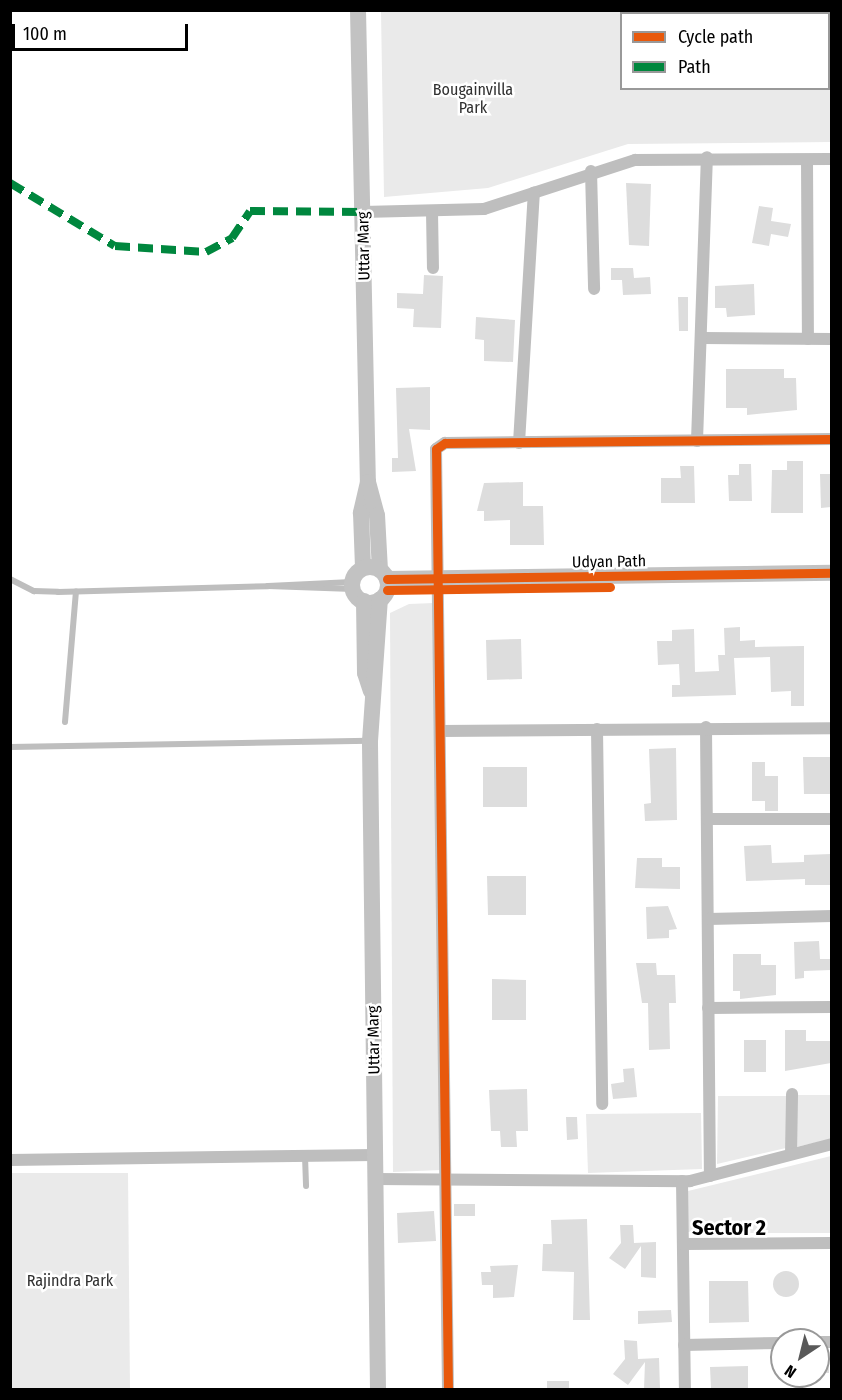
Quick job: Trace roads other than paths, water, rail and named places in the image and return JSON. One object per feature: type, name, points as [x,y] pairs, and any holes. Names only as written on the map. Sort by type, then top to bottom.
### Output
[{"type":"main road","name":"Uttar Marg","points":[[358,10],[368,482],[377,514],[371,585],[370,741],[378,1389]]},
{"type":"main road","name":"Udyan Path","points":[[438,586],[831,573]]},
{"type":"main road","name":"Udyan Path","points":[[371,585],[831,583]]},
{"type":"street","points":[[363,212],[484,209],[591,171],[635,160],[707,157],[831,159]]},
{"type":"street","points":[[697,441],[703,338],[707,157]]},
{"type":"street","points":[[807,160],[808,339]]},
{"type":"street","points":[[591,171],[594,289]]},
{"type":"street","points":[[519,443],[534,192]]},
{"type":"street","points":[[432,212],[433,268]]},
{"type":"street","points":[[703,338],[831,339]]},
{"type":"street","points":[[448,1389],[436,449],[446,442],[831,439]]},
{"type":"street","points":[[440,731],[706,727],[831,728]]},
{"type":"street","points":[[706,727],[710,1176]]},
{"type":"street","points":[[597,729],[602,1104]]},
{"type":"street","points":[[707,819],[831,819]]},
{"type":"street","points":[[708,919],[831,916]]},
{"type":"street","points":[[708,1008],[831,1007]]},
{"type":"street","points":[[791,1154],[792,1094]]},
{"type":"street","points":[[375,1179],[682,1181],[710,1176],[831,1144]]},
{"type":"street","points":[[10,1160],[375,1155]]},
{"type":"street","points":[[682,1181],[685,1389]]},
{"type":"street","points":[[683,1244],[831,1242]]},
{"type":"street","points":[[684,1345],[770,1343]]},
{"type":"lane","points":[[10,579],[34,591],[371,585]]},
{"type":"lane","points":[[65,722],[76,591]]},
{"type":"lane","points":[[10,747],[370,741]]},
{"type":"lane","points":[[305,1156],[306,1186]]},
{"type":"district","name":"Sector 2","points":[[729,1228]]},
{"type":"park label","name":"Bougainvilla Park","points":[[473,99]]},
{"type":"park label","name":"Rajindra Park","points":[[70,1281]]}]
